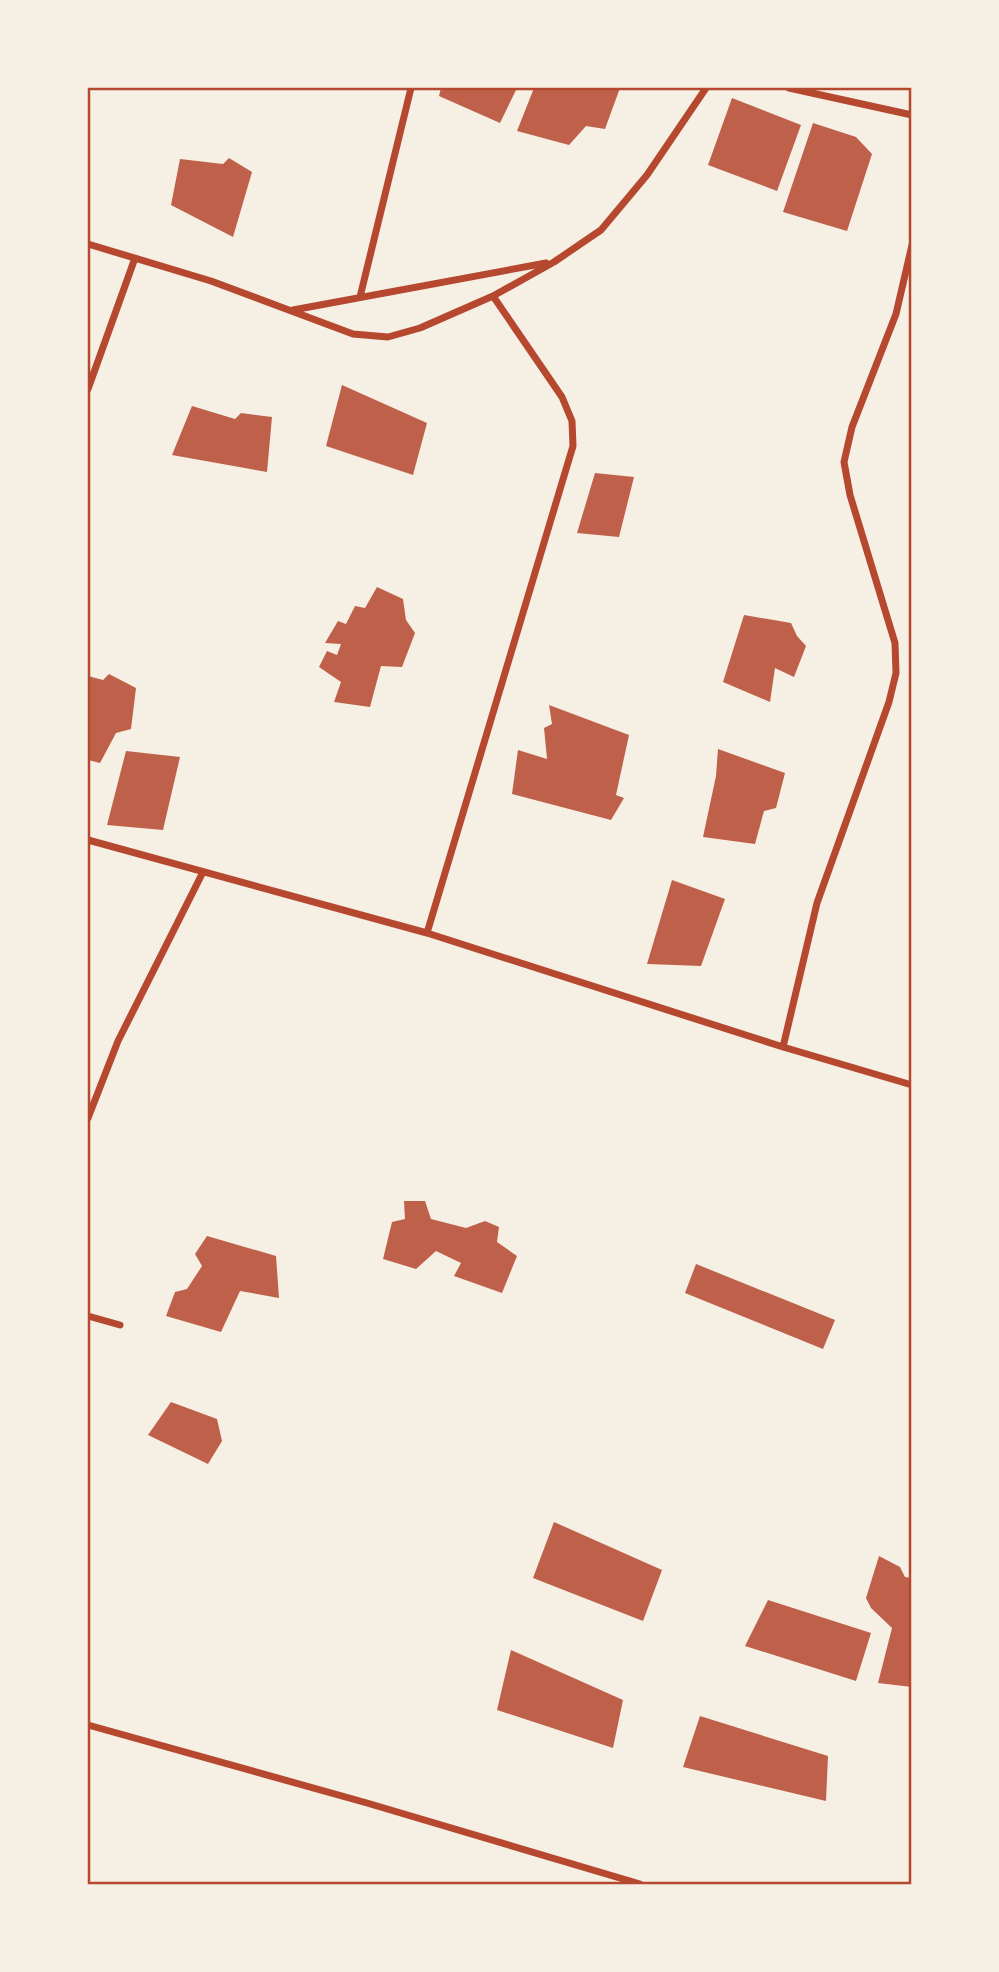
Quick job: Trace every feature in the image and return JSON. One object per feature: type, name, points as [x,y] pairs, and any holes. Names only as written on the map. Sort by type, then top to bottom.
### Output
[{"type":"street","points":[[360,297],[411,88]]},
{"type":"street","points":[[88,244],[211,281],[353,334],[388,337],[420,328],[493,296],[554,262],[601,230],[648,175],[706,88]]},
{"type":"street","points":[[789,88],[912,115]]},
{"type":"street","points":[[783,1047],[817,903],[889,702],[896,673],[895,643],[850,495],[844,462],[852,427],[896,314],[912,245]]},
{"type":"street","points":[[88,388],[135,258]]},
{"type":"street","points":[[290,310],[554,262]]},
{"type":"street","points":[[427,933],[573,446],[572,421],[562,397],[493,296]]},
{"type":"street","points":[[88,840],[427,933],[783,1047],[912,1085]]},
{"type":"street","points":[[88,1118],[118,1041],[203,872]]},
{"type":"street","points":[[88,1316],[120,1325]]},
{"type":"street","points":[[88,1726],[367,1803],[640,1885]]},
{"type":"building","points":[[441,88],[517,88],[500,123],[439,96]]},
{"type":"building","points":[[534,88],[620,88],[605,129],[586,126],[569,145],[517,131]]},
{"type":"building","points":[[732,98],[801,125],[777,191],[708,165]]},
{"type":"building","points":[[813,123],[856,137],[872,154],[847,231],[783,212]]},
{"type":"building","points":[[229,158],[252,172],[233,237],[171,205],[180,159],[223,164]]},
{"type":"building","points":[[342,385],[427,423],[413,475],[326,446]]},
{"type":"building","points":[[192,406],[235,419],[241,413],[272,417],[267,472],[172,455]]},
{"type":"building","points":[[595,473],[634,477],[619,537],[577,533]]},
{"type":"building","points":[[377,587],[403,599],[406,620],[415,633],[402,667],[381,666],[370,707],[334,702],[341,682],[319,667],[327,651],[337,655],[341,644],[325,643],[338,621],[346,624],[355,606],[365,608]]},
{"type":"building","points":[[744,615],[791,623],[806,646],[794,677],[775,668],[770,702],[723,682]]},
{"type":"building","points":[[109,674],[136,688],[131,729],[116,733],[100,763],[88,760],[88,676],[103,680]]},
{"type":"building","points":[[549,705],[629,735],[616,795],[624,798],[611,820],[512,794],[518,750],[547,759],[544,728],[552,724]]},
{"type":"building","points":[[718,749],[785,773],[776,808],[764,811],[755,844],[703,837],[716,776]]},
{"type":"building","points":[[126,751],[180,757],[163,830],[107,825]]},
{"type":"building","points":[[672,880],[725,899],[701,966],[647,964]]},
{"type":"building","points":[[404,1201],[425,1201],[431,1219],[466,1228],[485,1221],[499,1227],[497,1242],[517,1256],[502,1293],[454,1276],[461,1263],[436,1251],[416,1269],[383,1259],[392,1222],[405,1219]]},
{"type":"building","points":[[207,1236],[276,1256],[279,1298],[240,1291],[221,1332],[166,1316],[175,1292],[187,1289],[202,1266],[195,1254]]},
{"type":"building","points":[[696,1264],[835,1320],[823,1349],[685,1293]]},
{"type":"building","points":[[171,1402],[217,1419],[222,1441],[208,1464],[148,1435]]},
{"type":"building","points":[[554,1522],[662,1570],[643,1621],[533,1578]]},
{"type":"building","points":[[879,1556],[900,1567],[905,1577],[912,1578],[912,1687],[878,1683],[892,1628],[871,1608],[866,1598]]},
{"type":"building","points":[[768,1600],[871,1633],[856,1681],[745,1646]]},
{"type":"building","points":[[511,1650],[623,1700],[613,1748],[497,1710]]},
{"type":"building","points":[[700,1716],[828,1756],[826,1801],[683,1767]]}]
